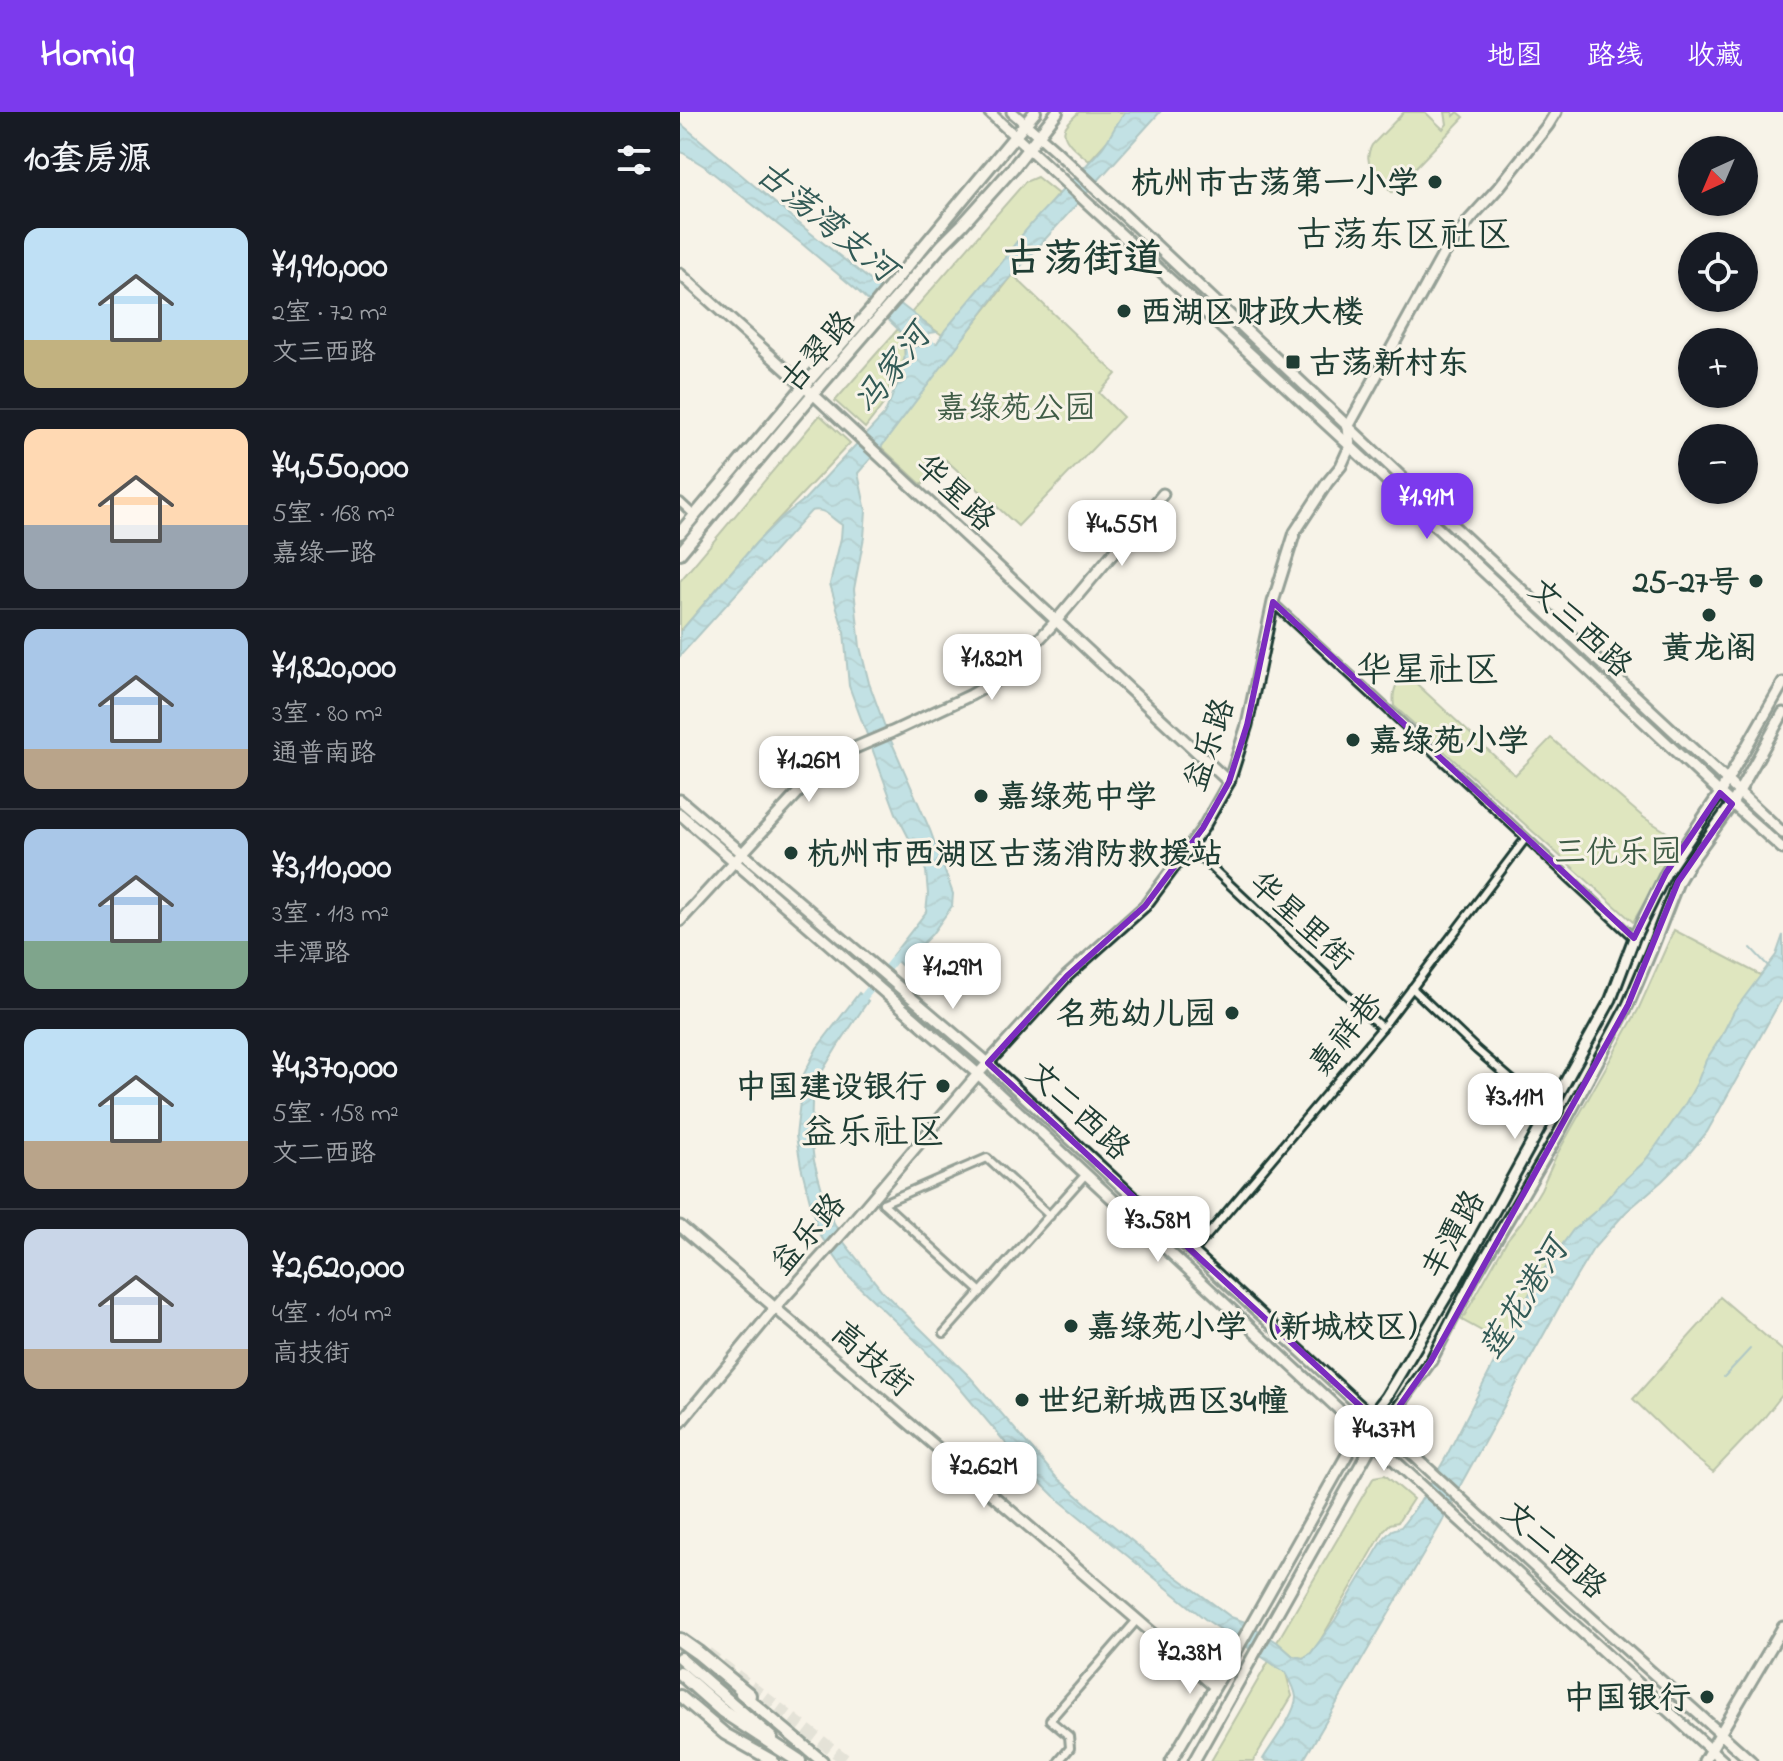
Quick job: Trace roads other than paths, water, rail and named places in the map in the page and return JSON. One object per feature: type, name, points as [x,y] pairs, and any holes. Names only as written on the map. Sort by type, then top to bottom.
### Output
[{"type":"highway","points":[[680,1641],[749,1695]]},
{"type":"highway","points":[[680,1673],[723,1711],[799,1761]]},
{"type":"highway","points":[[680,1680],[720,1714]]},
{"type":"main road","name":"文三西路","points":[[989,112],[1783,849]]},
{"type":"main road","name":"文三西路","points":[[1012,112],[1783,833]]},
{"type":"main road","name":"古翠路","points":[[680,553],[813,394],[875,314],[889,288],[1035,112]]},
{"type":"main road","name":"古翠路","points":[[680,533],[804,386],[875,314],[899,295],[1013,168],[1057,112]]},
{"type":"main road","points":[[1350,446],[1348,427],[1443,255],[1556,112]]},
{"type":"main road","name":"华星路","points":[[680,274],[1229,782]]},
{"type":"main road","name":"益乐路","points":[[680,1423],[775,1308],[978,1074],[1067,976],[1145,906],[1190,847],[1229,782],[1247,725],[1273,602],[1295,532],[1341,466],[1350,446]]},
{"type":"main road","points":[[680,921],[829,759],[992,683],[1017,663],[1163,494]]},
{"type":"main road","name":"丰潭路","points":[[1171,1761],[1361,1430],[1419,1345],[1611,999],[1634,938],[1666,873],[1720,793],[1783,683]]},
{"type":"main road","name":"丰潭路","points":[[1194,1761],[1374,1441],[1431,1361],[1474,1277],[1559,1133],[1628,1005],[1678,882],[1732,804],[1783,713]]},
{"type":"main road","name":"文二西路","points":[[680,800],[988,1063],[1751,1761]]},
{"type":"main road","name":"文二西路","points":[[680,814],[978,1074],[1723,1761]]},
{"type":"main road","name":"高技街","points":[[680,1226],[1214,1686]]},
{"type":"main road","points":[[1704,1761],[1783,1627]]},
{"type":"main road","points":[[680,1641],[822,1761]]},
{"type":"main road","points":[[680,1658],[799,1761]]},
{"type":"main road","points":[[680,1696],[725,1734],[773,1761]]},
{"type":"street","points":[[680,502],[695,516]]},
{"type":"street","points":[[1273,602],[1634,938]]},
{"type":"street","name":"嘉祥巷","points":[[1194,1251],[1382,1028],[1526,838]]},
{"type":"street","name":"华星里街","points":[[1190,847],[1382,1028]]},
{"type":"street","points":[[1412,988],[1549,1112]]},
{"type":"street","points":[[883,1203],[987,1158],[1050,1216]]},
{"type":"street","points":[[944,1333],[1086,1174]]},
{"type":"street","points":[[873,1195],[981,1292]]},
{"type":"street","points":[[1059,1761],[1070,1748],[1069,1736],[1050,1720],[1137,1620]]},
{"type":"water","points":[[1125,112],[1160,112],[1001,288],[858,473],[866,511],[854,589],[860,647],[885,727],[930,830],[953,894],[952,906],[932,934],[901,965],[892,956],[926,912],[926,871],[896,813],[849,686],[844,632],[830,584],[842,525],[824,512],[811,511],[680,656],[680,632],[756,543],[804,500],[884,415],[904,369],[905,348],[937,343],[1025,231],[1102,148]]},
{"type":"water","points":[[680,123],[808,231],[936,332],[903,337],[858,291],[801,243],[704,166],[680,151]]},
{"type":"water","points":[[1783,935],[1783,996],[1707,1132],[1687,1156],[1626,1212],[1593,1249],[1441,1524],[1303,1761],[1263,1759],[1295,1704],[1295,1690],[1286,1673],[1205,1619],[1054,1496],[1029,1471],[954,1381],[849,1277],[818,1232],[796,1136],[803,1076],[817,1048],[859,993],[868,1001],[820,1075],[812,1102],[814,1161],[828,1211],[843,1241],[883,1292],[971,1378],[1056,1477],[1169,1571],[1231,1617],[1277,1642],[1293,1656],[1303,1658],[1311,1653],[1335,1620],[1385,1537],[1401,1527],[1420,1502],[1537,1279],[1573,1230],[1598,1209],[1656,1146],[1684,1106],[1734,1011],[1776,955]]},
{"type":"waterway","name":"古荡湾支河","points":[[919,328],[935,350]]},
{"type":"waterway","points":[[1656,848],[1668,860]]},
{"type":"waterway","points":[[1751,948],[1769,967]]},
{"type":"waterway","points":[[859,1003],[901,951]]},
{"type":"waterway","points":[[1724,1377],[1750,1349]]},
{"type":"tunnel","points":[[680,1647],[748,1705]]},
{"type":"tunnel","points":[[707,1653],[847,1761]]},
{"type":"tunnel","points":[[720,1714],[769,1756]]},
{"type":"place","name":"杭州市古荡第一小学","points":[[1435,182]]},
{"type":"place","name":"西湖区财政大楼","points":[[1124,311]]},
{"type":"place","name":"古荡新村东","points":[[1293,362]]},
{"type":"place","name":"25-27号","points":[[1756,581]]},
{"type":"place","name":"黄龙阁","points":[[1709,615]]},
{"type":"place","name":"嘉绿苑小学","points":[[1353,740]]},
{"type":"place","name":"嘉绿苑中学","points":[[981,796]]},
{"type":"place","name":"杭州市西湖区古荡消防救援站","points":[[791,853]]},
{"type":"place","name":"名苑幼儿园","points":[[1232,1013]]},
{"type":"place","name":"中国建设银行","points":[[943,1086]]},
{"type":"place","name":"嘉绿苑小学（新城校区）","points":[[1071,1326]]},
{"type":"place","name":"世纪新城西区34幢","points":[[1022,1400]]},
{"type":"place","name":"中国银行","points":[[1707,1697]]},
{"type":"district","name":"古荡东区社区","points":[[1404,233]]},
{"type":"district","name":"古荡街道","points":[[1083,257]]},
{"type":"district","name":"华星社区","points":[[1428,668]]},
{"type":"district","name":"益乐社区","points":[[873,1130]]},
{"type":"water label","name":"冯家河","points":[[891,368]]},
{"type":"water label","name":"莲花港河","points":[[1522,1298]]},
{"type":"park label","name":"嘉绿苑公园","points":[[1016,407]]},
{"type":"park label","name":"三优乐园","points":[[1618,851]]}]
